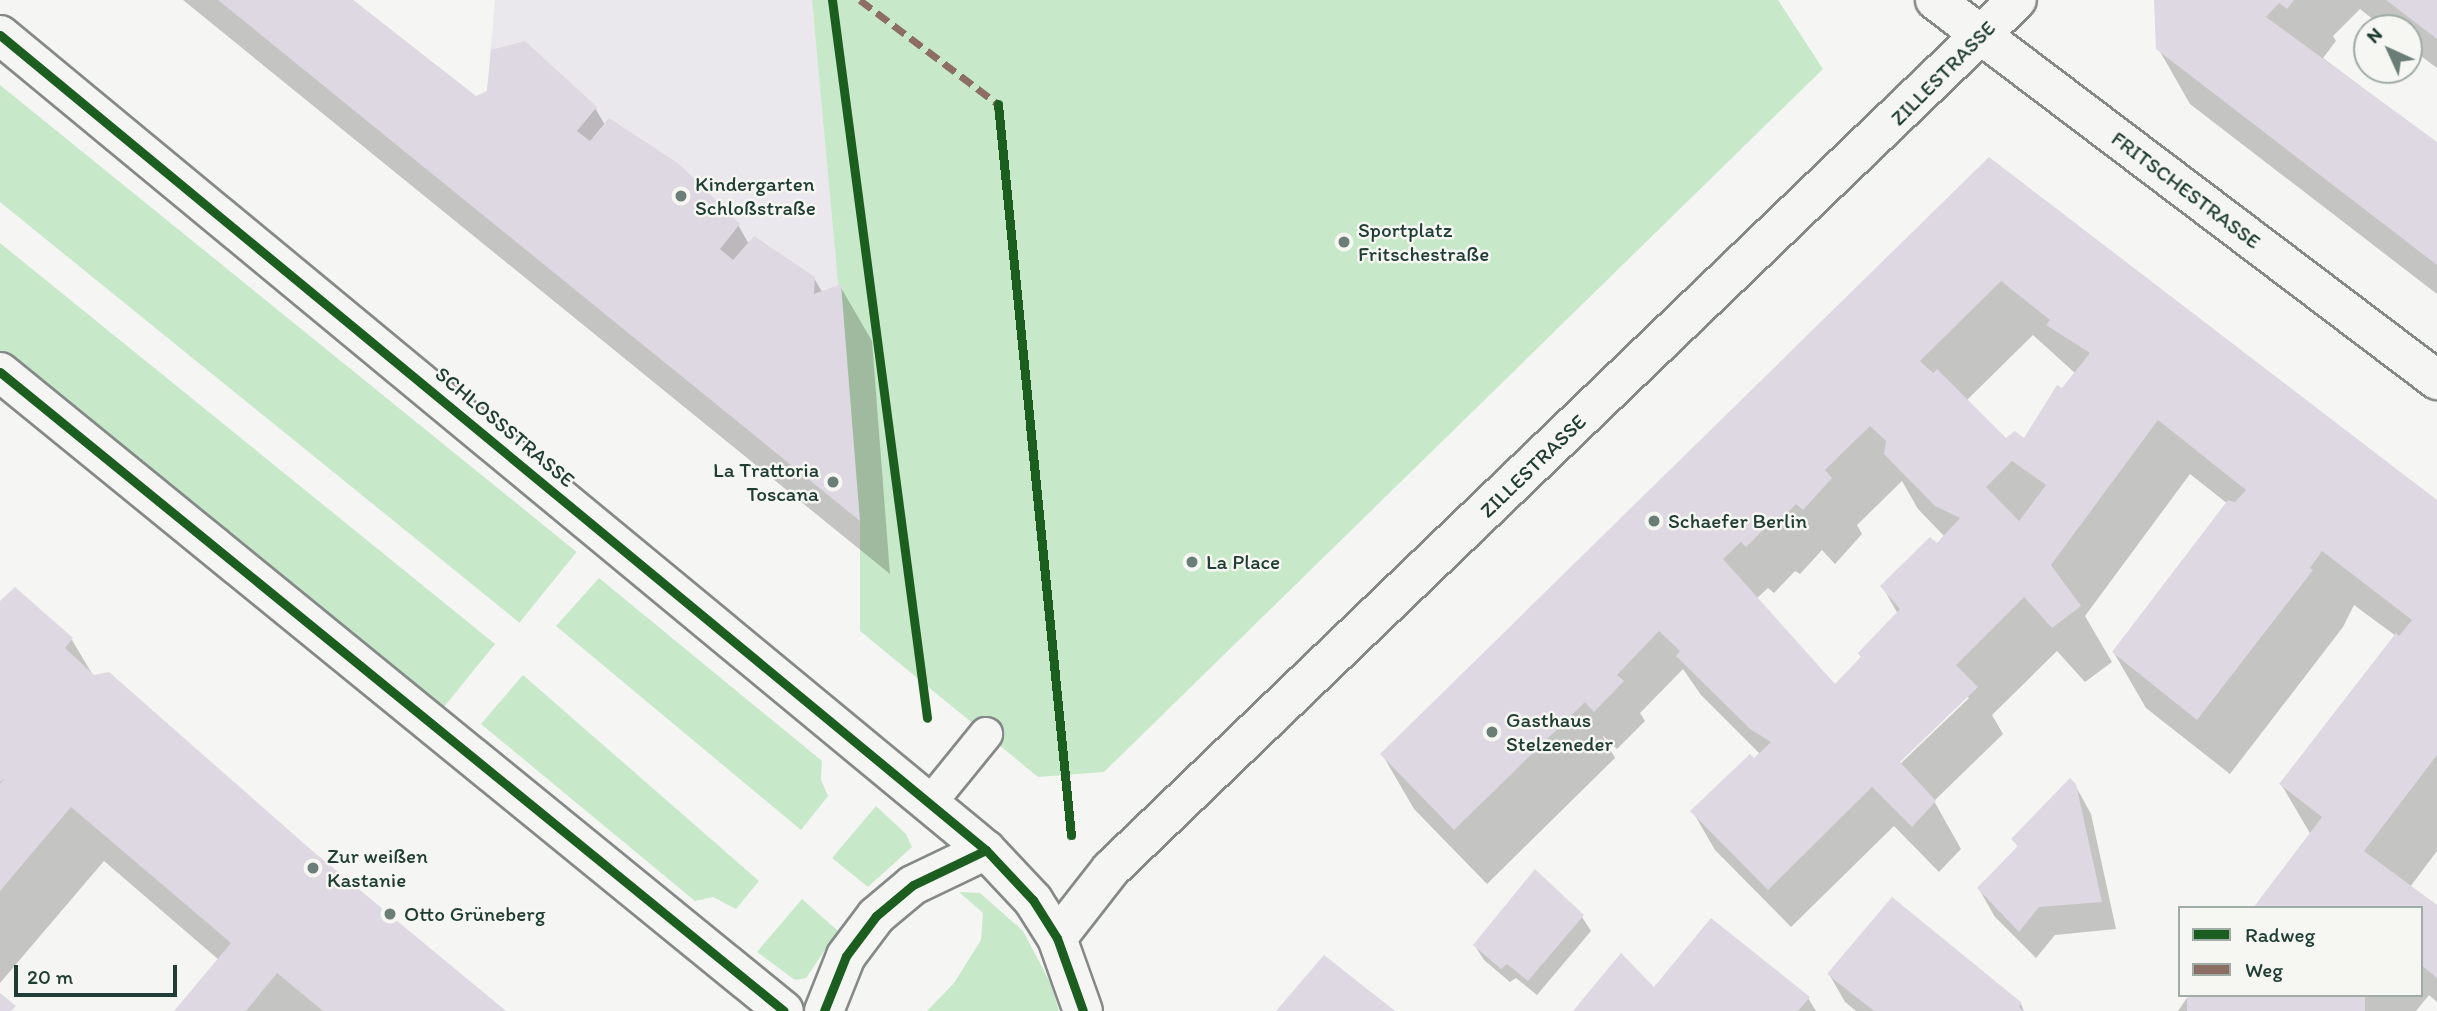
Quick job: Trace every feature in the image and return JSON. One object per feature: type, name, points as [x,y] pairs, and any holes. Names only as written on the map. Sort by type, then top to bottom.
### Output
[{"type":"street","name":"FRITSCHESTRASSE","points":[[1935,0],[2437,380]]},
{"type":"street","name":"ZILLESTRASSE","points":[[1057,938],[1111,869],[2017,0]]},
{"type":"street","name":"SCHLOSSSTRASSE","points":[[0,35],[986,850],[1033,900],[1057,938],[1083,1011]]},
{"type":"street","points":[[0,372],[784,1011]]},
{"type":"street","points":[[824,1011],[846,956],[876,916],[913,885],[986,850]]},
{"type":"lane","points":[[930,803],[986,734]]},
{"type":"shaded area","name":"Kindergarten Schloßstraße","points":[[495,0],[812,0],[841,284],[814,294],[799,361],[476,96],[487,91]]},
{"type":"green space","points":[[812,0],[1778,0],[1823,69],[1104,772],[1038,777],[860,631],[860,521]]},
{"type":"green space","points":[[0,85],[577,552],[519,623],[0,202]]},
{"type":"green space","points":[[0,243],[495,644],[442,710],[0,352]]},
{"type":"green space","points":[[599,578],[822,761],[821,780],[828,796],[801,830],[556,626]]},
{"type":"green space","points":[[523,675],[759,881],[736,909],[713,897],[695,901],[481,724]]},
{"type":"green space","points":[[876,806],[906,834],[912,847],[868,887],[832,858]]},
{"type":"green space","points":[[959,892],[980,893],[1023,931],[1051,984],[1059,1011],[927,1011],[954,983],[981,940],[983,913]]},
{"type":"green space","points":[[802,899],[838,931],[806,978],[795,980],[757,952]]},
{"type":"building","points":[[218,0],[353,0],[476,96],[487,91],[491,50],[525,41],[597,107],[577,131],[590,141],[609,118],[679,164],[740,224],[720,249],[733,260],[754,236],[815,277],[814,294],[841,284],[860,521]]},
{"type":"building","points":[[2154,0],[2294,0],[2287,9],[2279,3],[2266,17],[2353,81],[2353,84],[2358,84],[2437,142],[2437,265],[2156,49]]},
{"type":"building","points":[[2386,0],[2437,0],[2437,39],[2423,28],[2423,14],[2404,14]]},
{"type":"building","points":[[1989,157],[2437,500],[2437,755],[2364,851],[2437,905],[2437,978],[2423,967],[2423,906],[2255,906],[2322,817],[2279,784],[2396,633],[2399,636],[2412,620],[2322,551],[2310,568],[2313,570],[2197,720],[2112,652],[2228,500],[2235,502],[2246,490],[2158,420],[2051,565],[2081,606],[2052,628],[2024,597],[1956,665],[1978,687],[1900,762],[1936,801],[1912,827],[1872,787],[1768,890],[1690,811],[1750,754],[1754,758],[1771,742],[1750,729],[1676,656],[1680,651],[1659,631],[1617,675],[1624,681],[1594,712],[1585,702],[1454,830],[1380,754]],"holes":[[[2001,281],[2050,320],[2046,325],[2090,353],[2062,388],[2057,385],[2024,438],[2015,431],[2006,438],[1937,369],[1933,373],[1920,361]],[[1870,426],[1886,441],[1884,454],[1935,506],[1960,518],[1937,543],[1930,537],[1880,586],[1900,609],[1858,653],[1861,657],[1835,684],[1723,559],[1741,542],[1746,547],[1768,525],[1773,528],[1796,504],[1803,510],[1832,478],[1825,470]],[[2012,461],[2046,485],[2019,521],[1986,487]]]},
{"type":"building","points":[[15,587],[73,638],[65,648],[94,675],[109,672],[309,848],[506,1011],[323,1011],[277,973],[246,1011],[174,1011],[231,943],[71,807],[0,891],[0,784],[5,778],[0,782],[0,601]]},
{"type":"building","points":[[2070,778],[2076,784],[2102,902],[2039,907],[2019,932],[1977,888],[2018,846],[2011,839]]},
{"type":"building","points":[[1535,869],[1584,915],[1528,981],[1507,964],[1501,969],[1473,945]]},
{"type":"building","points":[[1892,897],[2022,1003],[2019,1007],[2024,1011],[1874,1011],[1827,974]]},
{"type":"building","points":[[1711,918],[1810,997],[1798,1011],[1573,1011],[1621,953],[1654,987]]},
{"type":"building","points":[[1324,955],[1395,1011],[1276,1011]]},
{"type":"building","points":[[0,993],[16,1006],[11,1011],[0,1011]]},
{"type":"building","points":[[2187,997],[2365,997],[2365,1011],[2187,1011]]},
{"type":"marked path","points":[[860,0],[998,104],[998,111]]},
{"type":"cycle path","points":[[832,0],[927,718]]},
{"type":"cycle path","points":[[0,35],[986,850],[1033,900],[1057,938],[1083,1011]]},
{"type":"cycle path","points":[[998,104],[1071,835]]},
{"type":"cycle path","points":[[0,372],[784,1011]]},
{"type":"cycle path","points":[[824,1011],[846,956],[876,916],[913,885],[986,850]]},
{"type":"place","name":"Kindergarten Schloßstraße","points":[[681,196]]},
{"type":"place","name":"Sportplatz Fritschestraße","points":[[1344,242]]},
{"type":"place","name":"La Trattoria Toscana","points":[[833,482]]},
{"type":"place","name":"Schaefer Berlin","points":[[1654,521]]},
{"type":"place","name":"La Place","points":[[1192,562]]},
{"type":"place","name":"Gasthaus Stelzeneder","points":[[1492,732]]},
{"type":"place","name":"Zur weißen Kastanie","points":[[313,868]]},
{"type":"place","name":"Otto Grüneberg","points":[[390,914]]}]
